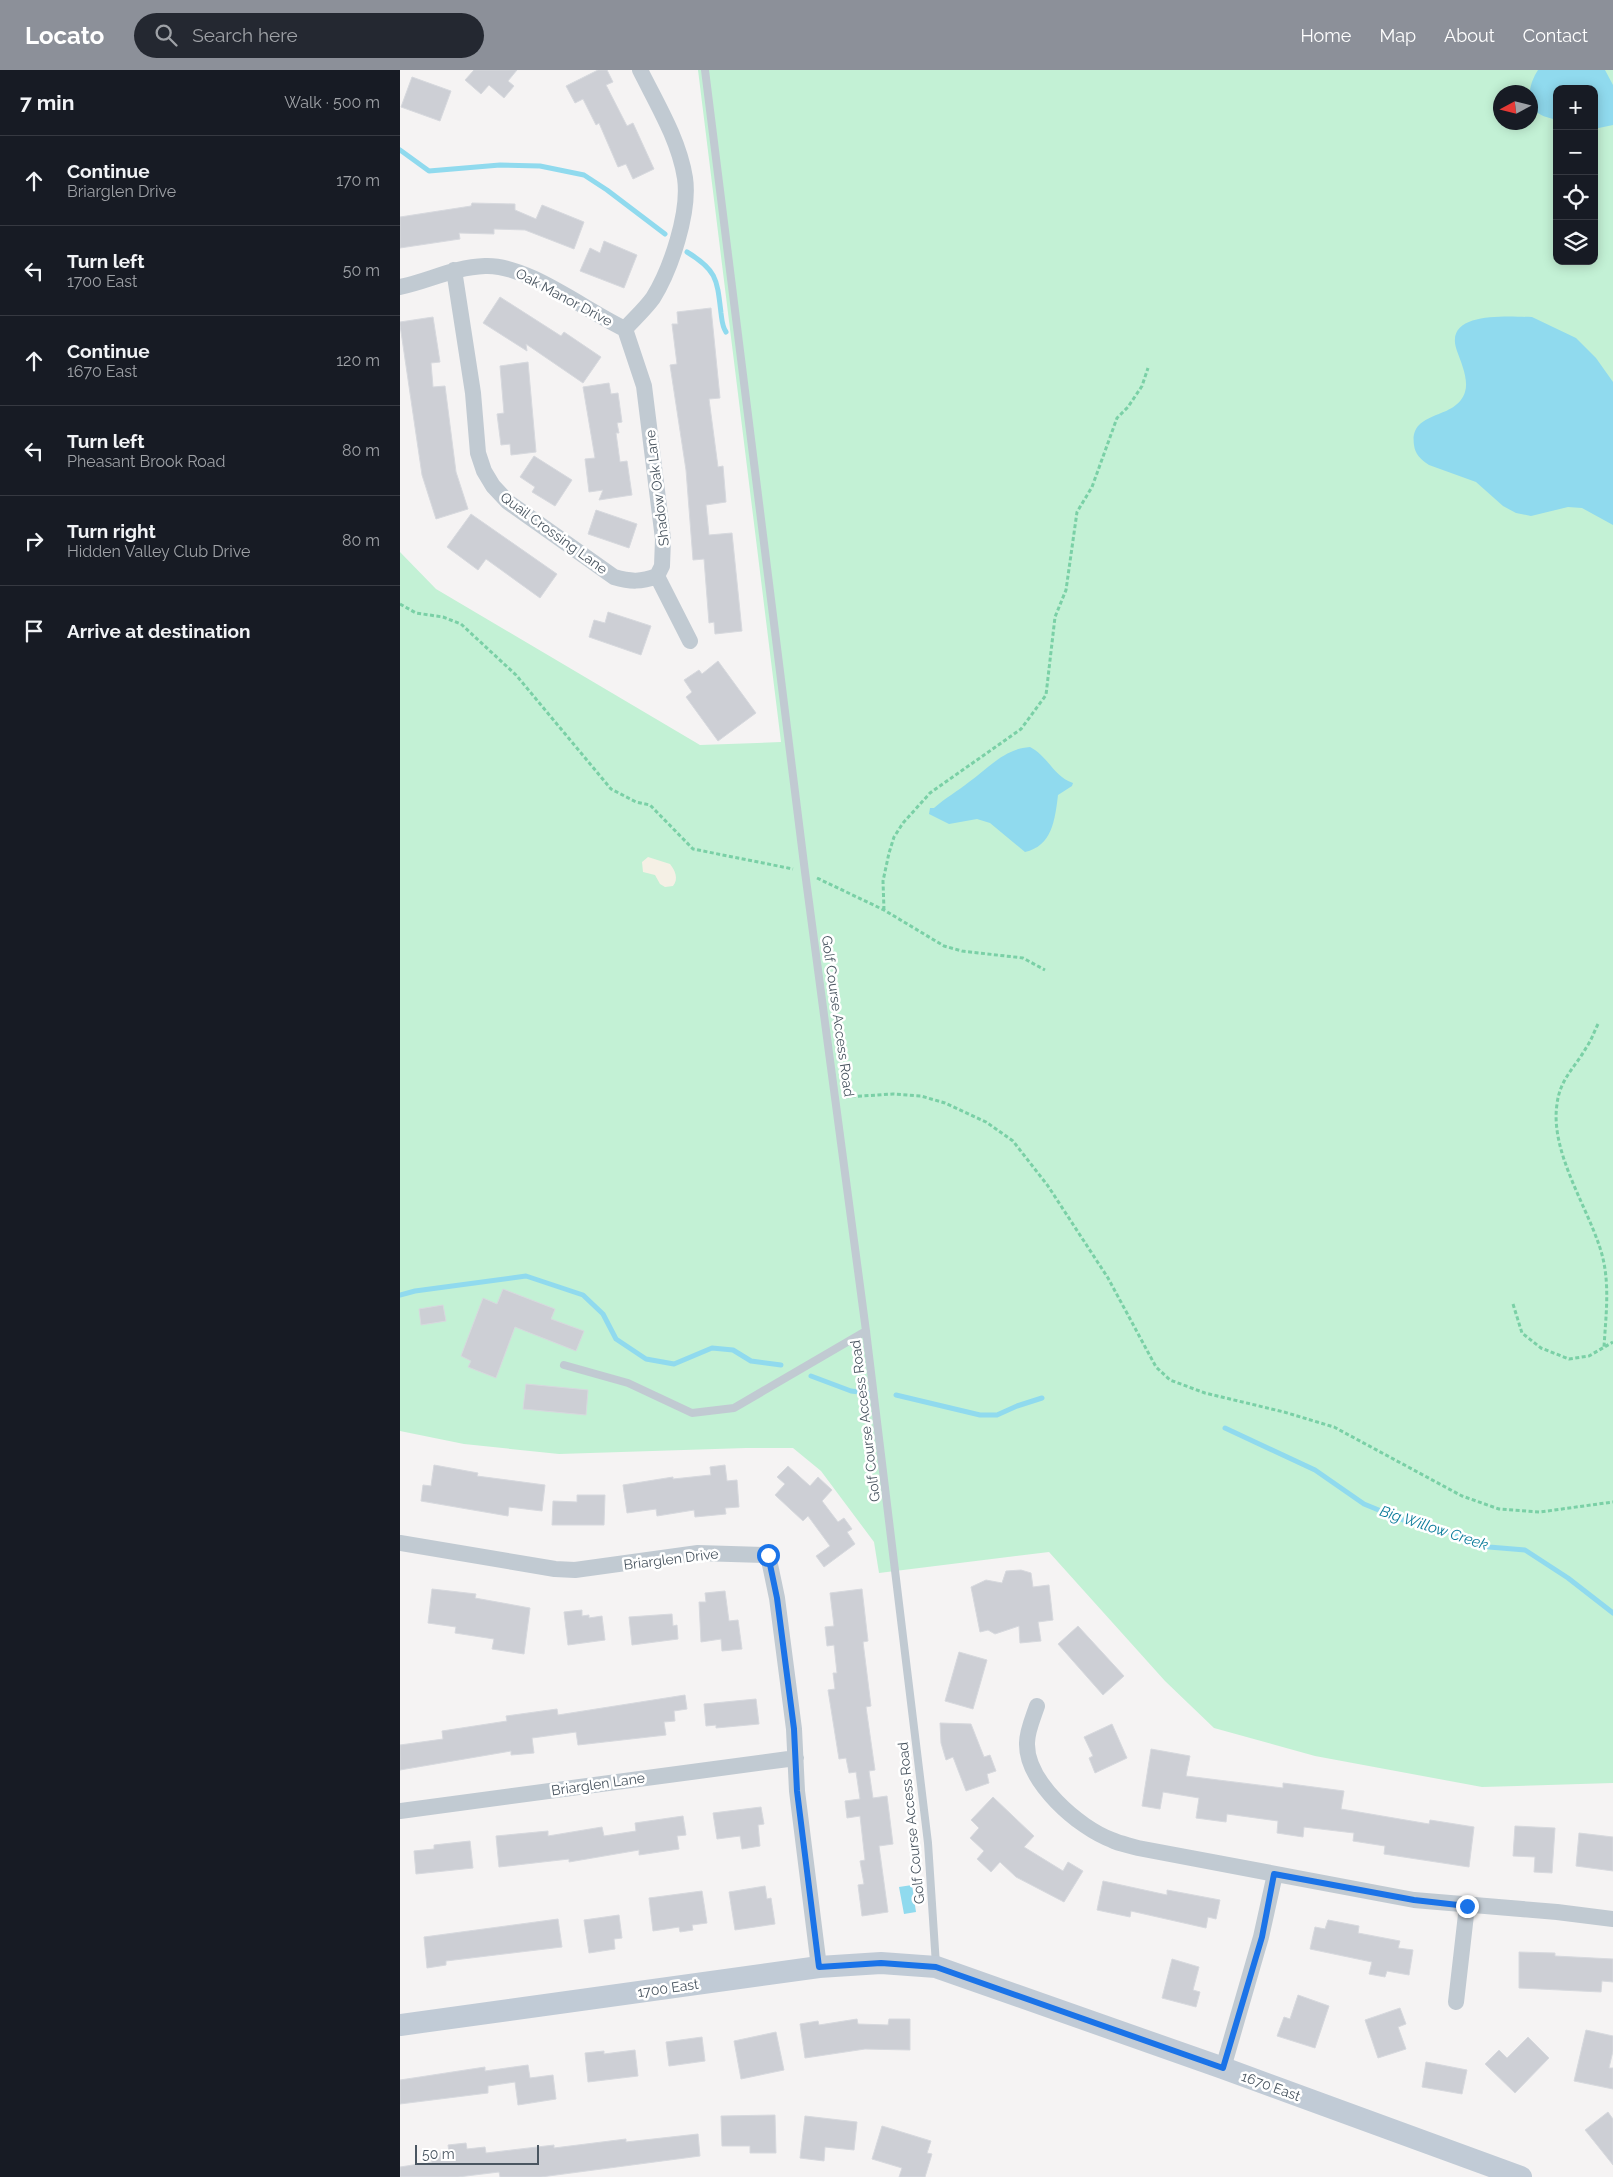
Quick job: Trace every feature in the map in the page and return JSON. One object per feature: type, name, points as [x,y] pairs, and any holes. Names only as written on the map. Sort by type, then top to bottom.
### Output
[{"type":"main road","name":"1700 East","points":[[400,2024],[819,1967],[881,1963],[936,1967]]},
{"type":"main road","name":"1670 East","points":[[936,1967],[1223,2068],[1521,2177]]},
{"type":"street","name":"Oak Manor Drive","points":[[400,287],[454,270],[486,266],[516,270],[625,329],[653,298],[672,255],[686,210],[685,178],[677,150],[665,118],[640,70]]},
{"type":"street","name":"Quail Crossing Lane","points":[[454,270],[473,392],[478,453],[484,471],[493,486],[508,502],[614,577],[630,582],[642,582],[657,576]]},
{"type":"street","name":"Shadow Oak Lane","points":[[625,329],[641,370],[646,395],[664,538],[662,566],[657,576]]},
{"type":"street","points":[[657,576],[690,641]]},
{"type":"street","name":"Briarglen Drive","points":[[400,1543],[555,1569],[575,1570],[698,1553],[768,1555],[777,1598],[796,1758],[797,1791],[819,1967]]},
{"type":"street","points":[[1038,1706],[1027,1743],[1031,1765],[1047,1790],[1066,1811],[1087,1827],[1111,1840],[1138,1848],[1414,1900],[1467,1906],[1557,1912],[1613,1919]]},
{"type":"street","name":"Briarglen Lane","points":[[400,1811],[796,1758]]},
{"type":"street","points":[[1223,2068],[1262,1937],[1274,1874]]},
{"type":"street","points":[[1456,2002],[1467,1906]]},
{"type":"lane","name":"Golf Course Access Road","points":[[705,70],[805,872],[837,1098],[866,1331],[928,1843],[936,1967]]},
{"type":"lane","points":[[564,1365],[628,1383],[692,1413],[734,1408],[866,1331]]},
{"type":"path","points":[[884,910],[883,881],[887,862],[894,837],[903,823],[930,793],[1021,729],[1046,695],[1055,617],[1066,590],[1077,512],[1092,487],[1116,418],[1128,407],[1142,386],[1148,368]]},
{"type":"path","points":[[400,604],[416,613],[443,617],[461,624],[516,675],[611,789],[636,802],[650,805],[693,848],[805,872],[884,910],[944,946],[962,951],[1023,958],[1044,970]]},
{"type":"path","points":[[1598,1024],[1587,1048],[1563,1080],[1556,1106],[1559,1142],[1600,1246],[1606,1277],[1607,1302],[1604,1347]]},
{"type":"path","points":[[837,1098],[893,1094],[921,1096],[945,1103],[986,1122],[1013,1141],[1048,1186],[1092,1252],[1156,1367],[1170,1380],[1205,1393],[1284,1412],[1334,1427],[1462,1496],[1499,1509],[1540,1512],[1613,1502]]},
{"type":"path","points":[[1513,1304],[1522,1333],[1541,1348],[1569,1359],[1589,1356],[1613,1342]]},
{"type":"green space","points":[[698,70],[1613,70],[1613,1783],[1482,1787],[1315,1756],[1214,1728],[1165,1681],[1049,1552],[879,1573],[874,1542],[821,1471],[793,1448],[559,1454],[464,1444],[400,1431],[400,552],[436,589],[700,745],[781,742]]},
{"type":"sand","points":[[648,857],[670,864],[676,875],[673,886],[665,887],[660,884],[655,875],[643,872],[642,862]]},
{"type":"water","points":[[1538,70],[1605,70],[1613,85],[1613,125],[1598,128],[1598,85],[1553,85],[1553,119],[1538,113],[1538,85],[1531,85]]},
{"type":"water","points":[[1532,317],[1576,338],[1596,358],[1613,382],[1613,525],[1582,508],[1568,507],[1531,516],[1516,513],[1503,506],[1476,482],[1429,465],[1417,454],[1414,445],[1414,434],[1419,426],[1426,420],[1453,407],[1460,401],[1465,392],[1465,377],[1455,338],[1459,328],[1468,322],[1481,319]]},
{"type":"water","points":[[1030,747],[1041,755],[1060,776],[1073,783],[1072,786],[1058,795],[1051,831],[1047,838],[1034,849],[1025,852],[990,823],[977,819],[949,824],[929,814],[930,808],[934,808],[1005,755],[1021,748]]},
{"type":"water","points":[[912,1885],[916,1912],[904,1914],[899,1887]]},
{"type":"building","points":[[474,70],[517,70],[508,81],[514,86],[504,98],[489,85],[481,94],[465,80]]},
{"type":"building","points":[[598,70],[607,70],[613,82],[606,85],[627,126],[633,123],[654,169],[633,179],[626,164],[618,167],[599,123],[596,125],[583,99],[575,103],[566,86]]},
{"type":"building","points":[[412,77],[451,91],[440,121],[401,107]]},
{"type":"building","points":[[472,203],[515,204],[515,210],[536,219],[542,205],[584,222],[574,249],[525,230],[494,229],[494,234],[459,233],[460,239],[400,248],[400,217],[471,206]]},
{"type":"building","points":[[604,241],[637,255],[624,288],[580,271],[590,248],[600,253]]},
{"type":"building","points":[[500,297],[561,336],[564,332],[601,357],[583,383],[526,344],[527,351],[483,323]]},
{"type":"building","points":[[711,308],[720,398],[709,399],[718,467],[723,466],[726,502],[706,505],[709,535],[732,533],[742,631],[715,634],[714,622],[709,623],[704,559],[693,560],[686,470],[670,365],[677,364],[672,324],[678,324],[677,312]]},
{"type":"building","points":[[433,317],[440,362],[431,363],[433,387],[445,386],[456,472],[468,509],[436,519],[422,475],[400,325],[400,322]]},
{"type":"building","points":[[528,362],[536,452],[511,455],[510,444],[501,445],[497,414],[504,413],[500,366]]},
{"type":"building","points":[[609,383],[611,394],[618,393],[622,422],[617,423],[619,433],[616,433],[620,462],[627,461],[632,495],[599,500],[603,490],[589,492],[585,459],[595,458],[583,387]]},
{"type":"building","points":[[534,456],[572,480],[555,506],[532,492],[535,487],[520,477]]},
{"type":"building","points":[[596,510],[637,524],[629,548],[588,534]]},
{"type":"building","points":[[471,514],[557,574],[540,598],[486,559],[478,570],[447,547]]},
{"type":"building","points":[[608,612],[651,626],[641,655],[589,637],[594,620],[605,623]]},
{"type":"building","points":[[718,661],[756,713],[718,741],[686,697],[692,692],[684,680],[699,670],[702,674]]},
{"type":"building","points":[[503,1289],[555,1309],[551,1319],[584,1331],[576,1351],[515,1327],[496,1378],[468,1367],[471,1361],[461,1356],[483,1298],[497,1304]]},
{"type":"building","points":[[443,1305],[446,1321],[421,1325],[419,1309]]},
{"type":"building","points":[[526,1384],[588,1390],[586,1415],[523,1409]]},
{"type":"building","points":[[434,1465],[478,1473],[477,1476],[545,1485],[542,1511],[509,1507],[508,1516],[421,1501],[423,1485],[431,1486]]},
{"type":"building","points":[[725,1465],[727,1481],[737,1480],[739,1507],[725,1508],[726,1514],[695,1517],[694,1510],[657,1516],[656,1509],[627,1513],[623,1485],[673,1477],[673,1479],[711,1475],[710,1467]]},
{"type":"building","points":[[788,1466],[810,1486],[818,1477],[832,1490],[822,1501],[838,1522],[844,1518],[852,1529],[847,1532],[855,1544],[824,1567],[816,1556],[830,1546],[808,1516],[803,1521],[775,1495],[785,1484],[777,1477]]},
{"type":"building","points":[[577,1495],[605,1495],[604,1525],[552,1525],[553,1501],[577,1502]]},
{"type":"building","points":[[1021,1570],[1031,1573],[1033,1587],[1049,1585],[1053,1620],[1038,1622],[1041,1641],[1020,1643],[1019,1626],[995,1634],[988,1630],[980,1632],[971,1587],[986,1580],[1002,1583],[1006,1571]]},
{"type":"building","points":[[432,1589],[476,1594],[475,1598],[530,1608],[524,1654],[492,1649],[494,1639],[455,1633],[456,1627],[428,1623]]},
{"type":"building","points":[[862,1589],[868,1641],[863,1642],[871,1706],[866,1707],[875,1770],[869,1771],[873,1798],[887,1796],[893,1844],[879,1846],[888,1912],[862,1916],[858,1885],[864,1884],[860,1861],[865,1860],[860,1816],[847,1818],[845,1801],[860,1799],[856,1772],[849,1773],[846,1758],[839,1759],[828,1690],[835,1689],[833,1673],[837,1673],[834,1645],[827,1646],[825,1627],[834,1626],[830,1593]]},
{"type":"building","points":[[725,1591],[729,1621],[738,1620],[742,1649],[722,1651],[721,1639],[701,1642],[699,1602],[706,1602],[705,1593]]},
{"type":"building","points":[[582,1610],[582,1616],[589,1615],[589,1618],[602,1616],[605,1640],[568,1645],[564,1612]]},
{"type":"building","points":[[672,1614],[673,1626],[677,1625],[678,1639],[632,1645],[629,1617]]},
{"type":"building","points":[[1078,1626],[1124,1676],[1103,1695],[1058,1644]]},
{"type":"building","points":[[959,1652],[987,1660],[973,1709],[945,1701]]},
{"type":"building","points":[[685,1695],[687,1709],[674,1711],[675,1721],[664,1722],[666,1735],[578,1745],[576,1732],[532,1738],[534,1753],[511,1755],[511,1751],[400,1770],[400,1745],[443,1739],[442,1731],[507,1721],[506,1716],[557,1709],[558,1715]]},
{"type":"building","points":[[756,1699],[759,1724],[716,1728],[716,1725],[706,1726],[704,1704]]},
{"type":"building","points":[[940,1723],[971,1724],[984,1757],[990,1755],[996,1771],[987,1774],[989,1783],[966,1791],[953,1757],[946,1760],[941,1743]]},
{"type":"building","points":[[1112,1724],[1127,1758],[1095,1773],[1089,1758],[1093,1756],[1084,1737]]},
{"type":"building","points":[[1151,1749],[1190,1756],[1186,1776],[1283,1788],[1283,1783],[1344,1791],[1341,1809],[1429,1824],[1430,1820],[1474,1827],[1469,1867],[1384,1854],[1385,1846],[1353,1841],[1354,1833],[1304,1827],[1303,1837],[1277,1833],[1278,1821],[1227,1814],[1226,1822],[1196,1818],[1199,1798],[1163,1792],[1160,1809],[1142,1806]]},
{"type":"building","points":[[993,1797],[1034,1836],[1024,1847],[1063,1871],[1068,1862],[1083,1871],[1064,1902],[1016,1877],[1000,1862],[991,1872],[977,1859],[984,1851],[970,1838],[979,1828],[971,1820]]},
{"type":"building","points":[[761,1807],[764,1824],[758,1825],[760,1846],[742,1849],[740,1836],[717,1839],[713,1813]]},
{"type":"building","points":[[683,1816],[686,1835],[677,1836],[679,1849],[639,1855],[639,1850],[569,1862],[569,1859],[499,1867],[496,1836],[548,1831],[548,1836],[602,1827],[604,1836],[636,1831],[635,1823]]},
{"type":"building","points":[[1515,1826],[1555,1828],[1552,1873],[1534,1872],[1535,1857],[1513,1856]]},
{"type":"building","points":[[1579,1833],[1613,1837],[1613,1871],[1576,1866]]},
{"type":"building","points":[[470,1841],[473,1868],[416,1874],[414,1851],[434,1849],[434,1845]]},
{"type":"building","points":[[1103,1881],[1167,1895],[1167,1890],[1220,1900],[1216,1919],[1208,1917],[1206,1928],[1131,1911],[1130,1917],[1097,1910]]},
{"type":"building","points":[[765,1886],[767,1899],[771,1898],[775,1924],[735,1930],[729,1892]]},
{"type":"building","points":[[702,1891],[707,1923],[692,1925],[693,1930],[680,1932],[679,1927],[653,1931],[649,1898]]},
{"type":"building","points":[[619,1915],[622,1938],[614,1939],[615,1949],[589,1953],[584,1920]]},
{"type":"building","points":[[558,1919],[562,1947],[446,1961],[446,1965],[427,1968],[424,1937]]},
{"type":"building","points":[[1328,1920],[1359,1926],[1358,1933],[1400,1941],[1398,1948],[1413,1950],[1409,1975],[1387,1971],[1385,1977],[1369,1974],[1372,1962],[1310,1949],[1315,1927],[1325,1929]]},
{"type":"building","points":[[1519,1952],[1555,1953],[1555,1956],[1613,1959],[1613,1982],[1602,1981],[1601,1992],[1519,1988]]},
{"type":"building","points":[[1172,1959],[1199,1967],[1193,1990],[1200,1992],[1196,2007],[1162,1998]]},
{"type":"building","points":[[1298,1995],[1329,2006],[1315,2048],[1277,2036],[1284,2017],[1290,2019]]},
{"type":"building","points":[[1400,2008],[1406,2024],[1398,2027],[1406,2049],[1378,2058],[1365,2020]]},
{"type":"building","points":[[857,2019],[858,2024],[888,2025],[889,2019],[910,2019],[910,2050],[865,2049],[805,2058],[800,2024],[818,2021],[819,2025]]},
{"type":"building","points":[[1586,2030],[1613,2036],[1613,2051],[1609,2068],[1613,2068],[1613,2089],[1574,2081]]},
{"type":"building","points":[[776,2032],[784,2070],[741,2079],[734,2041]]},
{"type":"building","points":[[702,2037],[705,2061],[669,2066],[666,2042]]},
{"type":"building","points":[[1528,2037],[1549,2058],[1515,2093],[1485,2064],[1499,2050],[1507,2058]]},
{"type":"building","points":[[635,2050],[638,2076],[588,2082],[585,2053],[604,2051],[604,2054]]},
{"type":"building","points":[[1426,2062],[1467,2070],[1462,2094],[1422,2087]]},
{"type":"building","points":[[528,2065],[530,2078],[553,2075],[556,2099],[518,2105],[515,2082],[488,2086],[488,2093],[400,2104],[400,2080],[485,2067],[485,2071]]},
{"type":"building","points":[[1608,2112],[1613,2119],[1613,2165],[1585,2130]]},
{"type":"building","points":[[775,2115],[776,2153],[750,2153],[750,2146],[722,2146],[721,2116]]},
{"type":"building","points":[[805,2116],[857,2122],[854,2150],[825,2147],[824,2161],[800,2158]]},
{"type":"building","points":[[882,2126],[931,2141],[927,2153],[932,2154],[925,2177],[899,2177],[902,2168],[872,2159]]},
{"type":"building","points":[[698,2134],[700,2156],[541,2177],[500,2177],[499,2172],[458,2177],[400,2177],[400,2167],[432,2162],[431,2154],[449,2152],[448,2145],[466,2143],[467,2149],[485,2147],[486,2153],[554,2145],[554,2148],[626,2139],[626,2142]]},
{"type":"waterway","points":[[400,150],[429,171],[500,165],[540,166],[584,175],[665,234]]},
{"type":"waterway","points":[[687,252],[704,264],[714,277],[722,323],[726,332]]},
{"type":"waterway","name":"Big Willow Creek","points":[[400,1295],[415,1291],[526,1276],[583,1295],[603,1314],[616,1339],[646,1359],[674,1364],[712,1348],[733,1350],[751,1361],[781,1365]]},
{"type":"waterway","name":"Big Willow Creek","points":[[811,1376],[851,1391],[868,1393]]},
{"type":"waterway","name":"Big Willow Creek","points":[[896,1395],[980,1415],[997,1415],[1042,1398]]},
{"type":"waterway","name":"Big Willow Creek","points":[[1225,1428],[1315,1470],[1364,1504],[1403,1520],[1462,1536],[1489,1547],[1525,1550],[1568,1578],[1613,1613]]},
{"type":"route","points":[[768,1555],[777,1598],[794,1729],[797,1791],[819,1967],[881,1963],[936,1967],[1223,2068],[1262,1937],[1274,1874],[1414,1900],[1467,1906]]}]
